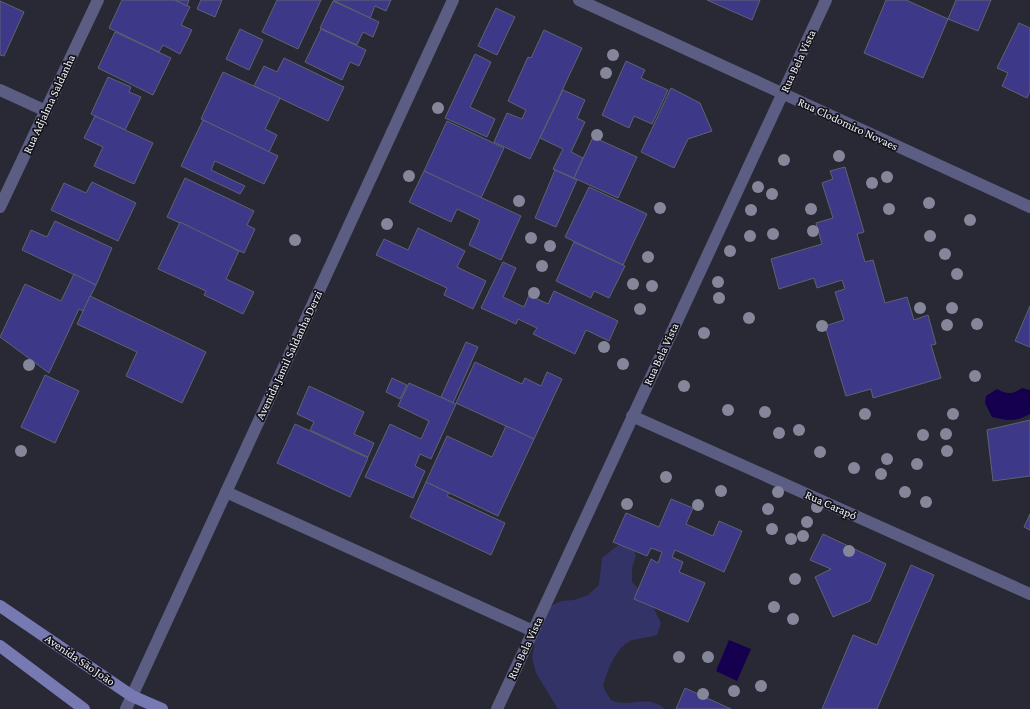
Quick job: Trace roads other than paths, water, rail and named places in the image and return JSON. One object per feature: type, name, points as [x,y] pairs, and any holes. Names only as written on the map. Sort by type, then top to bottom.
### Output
[{"type":"street","name":"Rua Adjalma Saldanha","points":[[0,207],[98,0]]},
{"type":"street","name":"Avenida Jamil Saldanha Derzi","points":[[126,709],[453,0]]},
{"type":"street","name":"Rua Clodomiro Novaes","points":[[579,0],[1030,207]]},
{"type":"street","name":"Rua Bela Vista","points":[[497,709],[826,0]]},
{"type":"street","points":[[0,90],[46,111]]},
{"type":"street","name":"Rua Carapó","points":[[632,416],[1030,594]]},
{"type":"street","points":[[226,492],[533,630]]},
{"type":"street","name":"Avenida São João","points":[[0,606],[132,696],[162,709]]},
{"type":"street","points":[[0,646],[84,709]]}]
